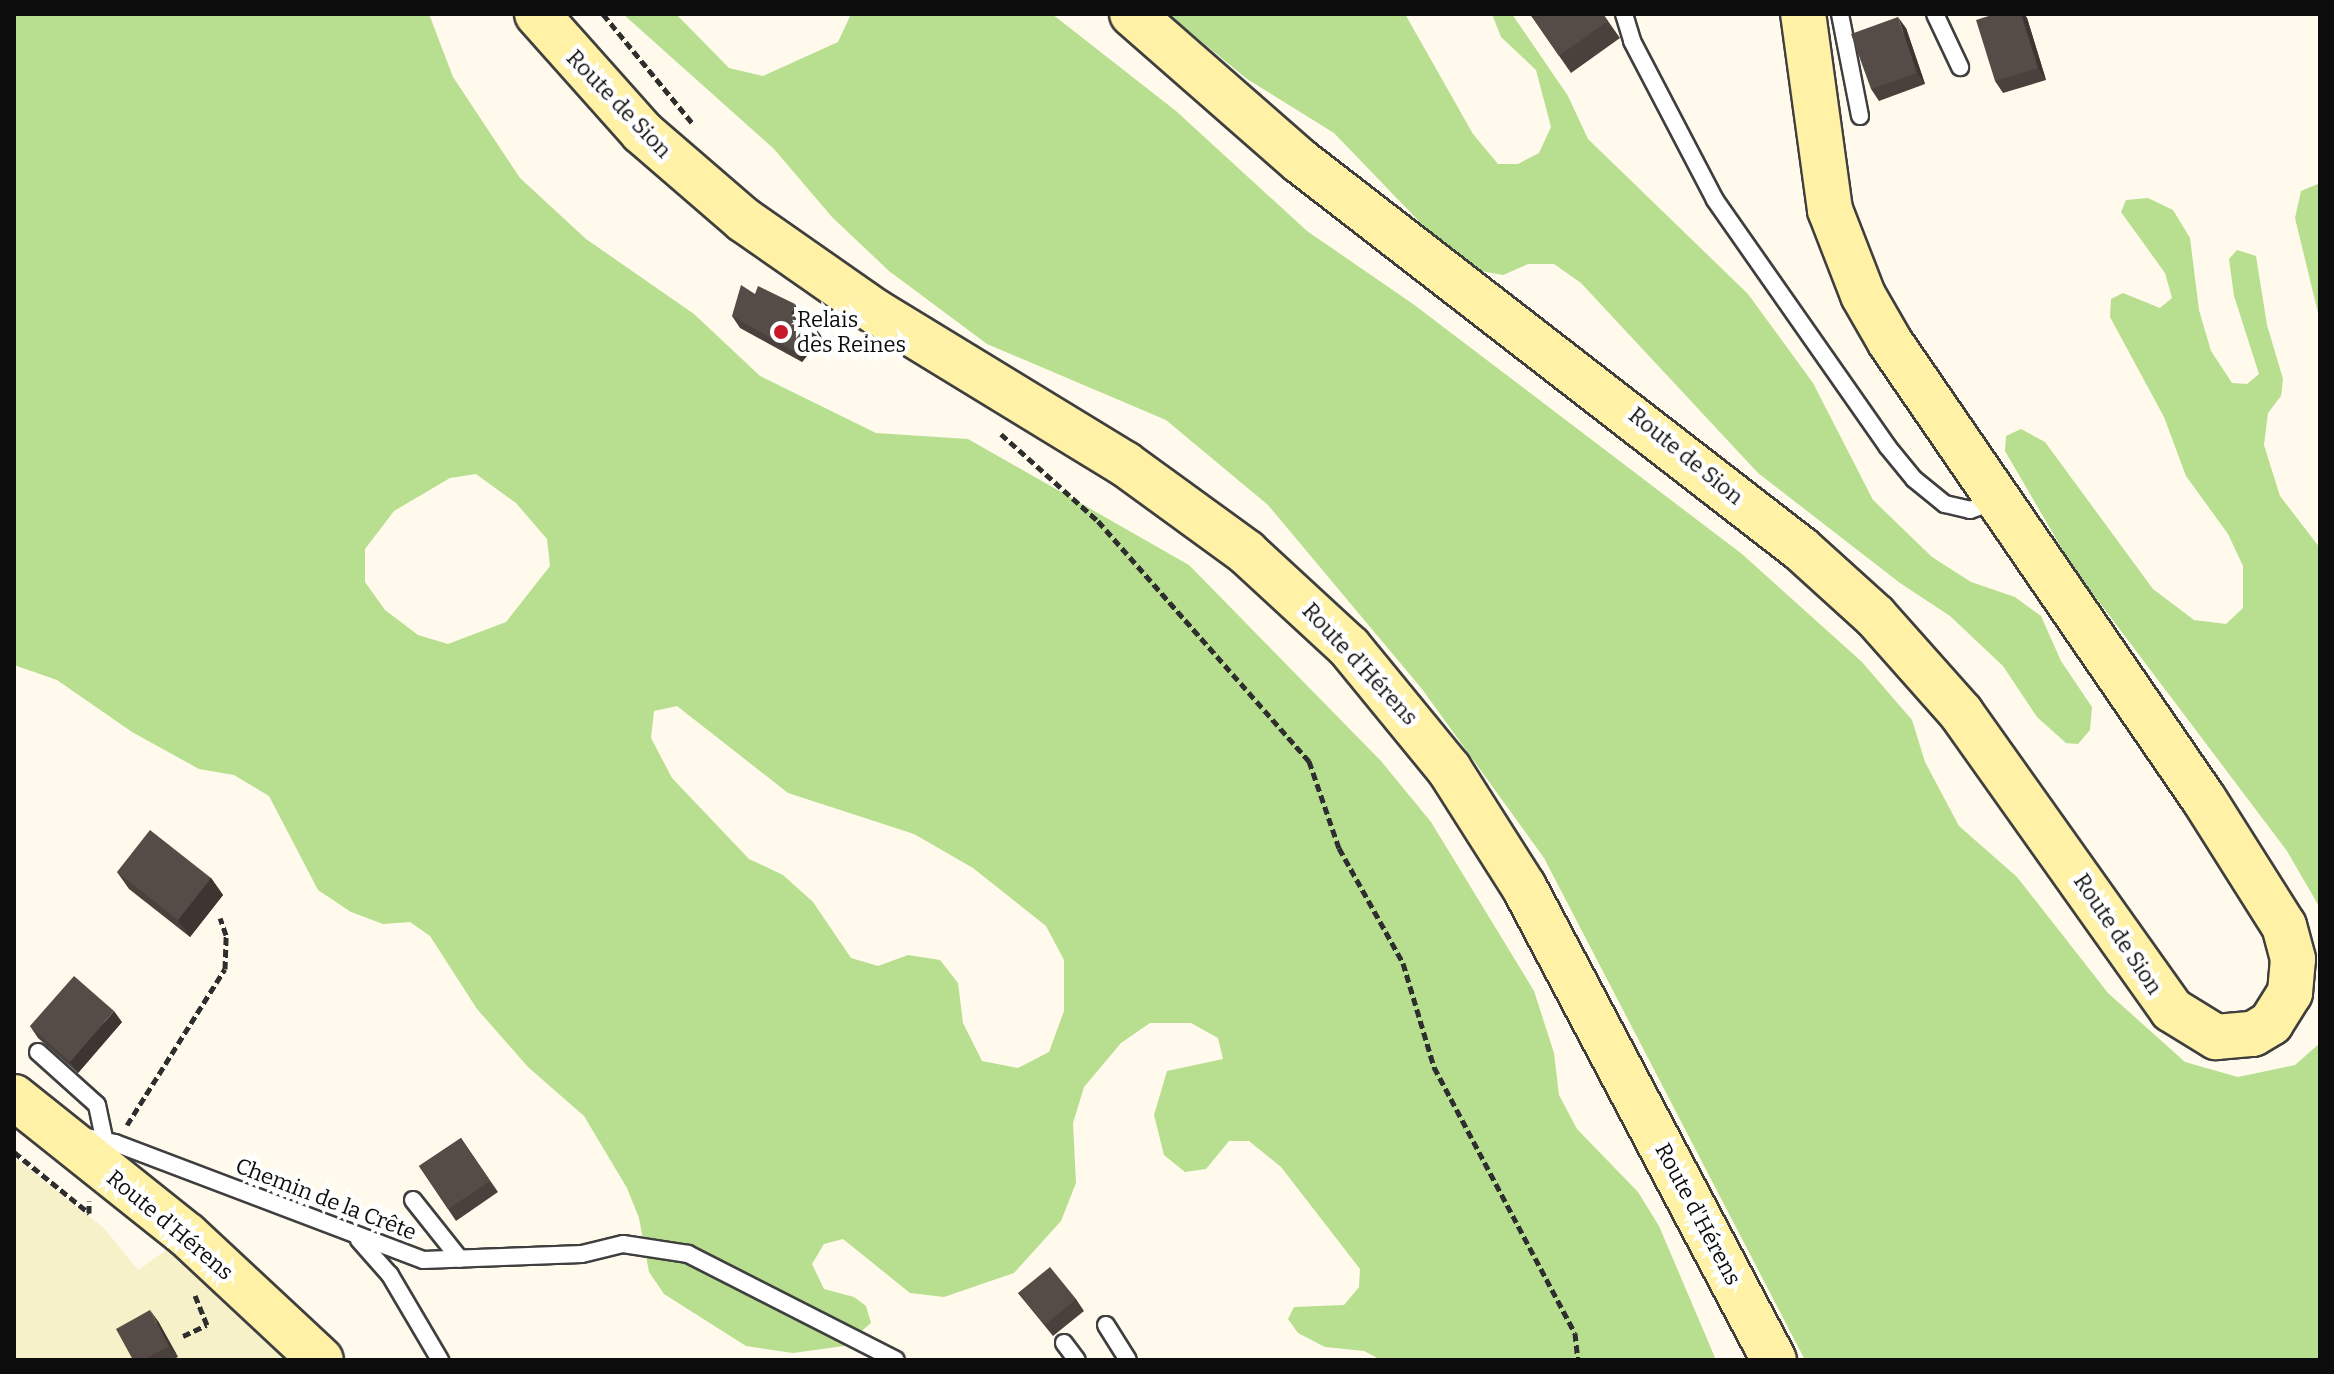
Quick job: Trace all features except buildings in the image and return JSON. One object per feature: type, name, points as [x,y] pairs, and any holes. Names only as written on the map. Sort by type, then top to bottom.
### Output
[{"type":"main road","name":"Route de Sion","points":[[537,14],[632,121],[705,189]]},
{"type":"main road","name":"Route de Sion","points":[[1132,14],[1300,161],[1801,549],[1875,616],[1961,713],[2162,999],[2203,1032],[2231,1039],[2253,1034],[2271,1023],[2290,993],[2293,959],[2284,926],[2211,810],[1890,342],[1843,251],[1817,145],[1803,14]]},
{"type":"main road","name":"Route d'Hérens","points":[[705,189],[876,312],[1079,433],[1209,523],[1349,647],[1449,769],[1524,887],[1774,1360]]},
{"type":"main road","name":"Route d'Hérens","points":[[14,1097],[187,1235],[321,1360]]},
{"type":"lane","points":[[1624,14],[1632,41],[1715,200],[1887,446],[1914,479],[1945,504],[1970,510],[1997,500]]},
{"type":"lane","points":[[1840,14],[1860,116]]},
{"type":"lane","points":[[1935,14],[1960,67]]},
{"type":"lane","points":[[38,1052],[97,1105],[110,1141]]},
{"type":"lane","name":"Chemin de la Crête","points":[[56,1132],[110,1141],[358,1239],[423,1260],[582,1254],[623,1244],[688,1254],[896,1360]]},
{"type":"lane","points":[[413,1200],[460,1259]]},
{"type":"lane","points":[[358,1239],[390,1275],[440,1360]]},
{"type":"lane","points":[[1106,1325],[1128,1360]]},
{"type":"lane","points":[[1064,1343],[1077,1360]]},
{"type":"path","points":[[603,14],[704,137]]},
{"type":"path","points":[[993,427],[1098,521],[1309,761],[1339,848],[1403,963],[1434,1067],[1575,1333],[1578,1360]]},
{"type":"path","points":[[110,1141],[225,969],[226,935],[220,918]]},
{"type":"shaded area","points":[[14,1157],[104,1228],[138,1270],[169,1248],[292,1360],[14,1360]]},
{"type":"green space","points":[[14,14],[429,14],[453,77],[520,178],[586,239],[694,314],[760,376],[876,433],[968,439],[1189,565],[1381,761],[1431,822],[1534,991],[1554,1053],[1559,1095],[1577,1129],[1638,1192],[1659,1226],[1716,1360],[1381,1360],[1364,1351],[1325,1347],[1298,1333],[1288,1319],[1294,1307],[1344,1305],[1359,1287],[1360,1269],[1281,1167],[1249,1141],[1229,1141],[1206,1169],[1185,1172],[1164,1155],[1154,1115],[1167,1071],[1223,1059],[1218,1038],[1191,1023],[1150,1023],[1121,1043],[1084,1087],[1073,1123],[1076,1183],[1061,1221],[1014,1273],[944,1297],[910,1293],[843,1239],[824,1244],[812,1264],[824,1289],[854,1297],[866,1306],[871,1323],[844,1346],[793,1353],[746,1346],[664,1294],[649,1272],[639,1218],[627,1188],[584,1116],[528,1067],[477,1009],[430,936],[410,922],[383,924],[351,912],[318,890],[269,796],[234,775],[199,769],[132,732],[57,680],[14,665]],"holes":[[[476,474],[516,503],[547,539],[550,566],[506,622],[448,644],[418,635],[385,610],[365,582],[365,549],[394,511],[450,478]],[[677,706],[788,793],[914,834],[973,868],[1046,926],[1064,960],[1064,1011],[1049,1052],[1018,1068],[982,1061],[963,1023],[958,983],[940,960],[908,955],[878,966],[851,958],[813,902],[783,875],[749,859],[672,778],[651,738],[654,711]]]},
{"type":"green space","points":[[623,14],[676,14],[729,68],[763,76],[838,42],[851,14],[1052,14],[1176,111],[1307,231],[1413,304],[1742,554],[1862,662],[1912,720],[1925,762],[1959,826],[2017,877],[2108,993],[2185,1062],[2238,1077],[2295,1065],[2320,1043],[2320,1360],[1805,1360],[1544,858],[1422,689],[1268,505],[1166,420],[987,344],[889,271],[832,217],[774,149]]},
{"type":"green space","points":[[1168,14],[1405,14],[1473,134],[1498,164],[1518,164],[1539,153],[1551,127],[1536,70],[1501,37],[1492,14],[1512,14],[1568,96],[1588,139],[1748,294],[1813,383],[1873,500],[1932,557],[1971,582],[2015,597],[2041,616],[2061,661],[2092,707],[2090,730],[2078,744],[2066,743],[2037,717],[2003,666],[1950,616],[1900,583],[1758,473],[1581,283],[1554,264],[1528,264],[1503,275],[1475,270],[1439,242],[1334,133],[1247,79]]},
{"type":"green space","points":[[2320,183],[2320,321],[2295,218],[2301,191]]},
{"type":"green space","points":[[2148,198],[2173,210],[2190,238],[2199,310],[2211,351],[2232,383],[2247,384],[2259,374],[2234,296],[2229,259],[2237,250],[2256,256],[2267,325],[2283,379],[2281,396],[2268,413],[2264,445],[2280,496],[2320,548],[2320,908],[2287,851],[2072,566],[2005,451],[2006,436],[2021,429],[2045,442],[2153,589],[2194,620],[2226,624],[2243,608],[2243,566],[2228,534],[2186,476],[2164,417],[2110,317],[2111,299],[2123,293],[2160,308],[2172,298],[2165,273],[2121,212],[2126,200]]},
{"type":"place","name":"Relais des Reines","points":[[781,332]]}]
